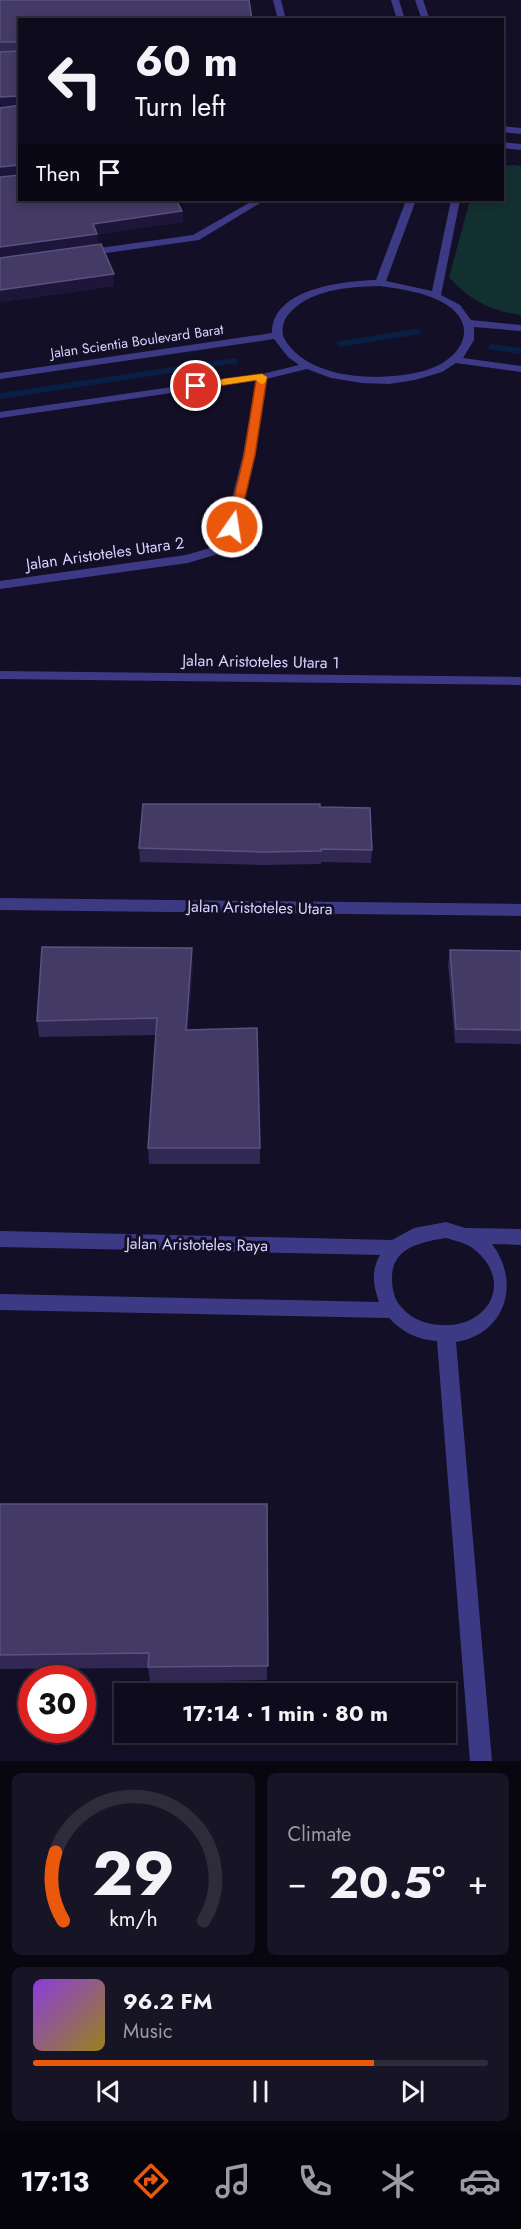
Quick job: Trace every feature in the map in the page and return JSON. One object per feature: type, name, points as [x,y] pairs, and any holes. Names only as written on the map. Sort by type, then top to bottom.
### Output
[{"type":"street","points":[[277,0],[282,18]]},
{"type":"street","points":[[395,0],[400,18]]},
{"type":"street","points":[[419,0],[425,18]]},
{"type":"street","points":[[504,129],[521,131]]},
{"type":"street","points":[[504,145],[521,147]]},
{"type":"street","points":[[69,255],[196,238],[258,201]]},
{"type":"street","points":[[380,283],[411,201]]},
{"type":"street","points":[[436,296],[456,201]]},
{"type":"street","points":[[380,283],[410,287],[436,296],[456,308],[468,323],[471,336],[466,349],[455,360],[432,372],[401,379],[368,381],[334,376],[306,366],[287,352],[277,335],[278,321],[288,308],[304,296],[327,288],[380,283]]},
{"type":"street","points":[[468,323],[521,328]]},
{"type":"street","name":"Jalan Scientia Boulevard Barat","points":[[0,376],[277,335]]},
{"type":"street","points":[[455,360],[521,369]]},
{"type":"street","points":[[0,415],[262,377],[306,366]]},
{"type":"street","name":"Jalan Aristoteles Utara 2","points":[[0,585],[188,559],[214,551],[227,543],[249,455],[262,377]]},
{"type":"street","name":"Jalan Aristoteles Utara 1","points":[[0,675],[521,681]]},
{"type":"street","name":"Jalan Aristoteles Utara","points":[[0,904],[521,910]]},
{"type":"street","points":[[465,1235],[483,1245],[495,1260],[502,1276],[503,1294],[496,1311],[484,1324],[467,1332],[446,1335],[425,1332],[407,1323],[392,1310],[384,1294],[381,1278],[384,1262],[394,1248],[408,1237],[426,1231],[446,1230],[465,1235],[521,1237]]},
{"type":"street","name":"Jalan Aristoteles Raya","points":[[0,1239],[394,1248]]},
{"type":"street","points":[[0,1302],[392,1310]]},
{"type":"street","points":[[446,1335],[481,1761]]},
{"type":"green space","points":[[504,166],[521,166],[521,315],[500,311],[481,303],[464,292],[449,277],[470,201],[504,201]]},
{"type":"building","points":[[0,0],[249,0],[252,18],[18,18],[18,42],[0,42]]},
{"type":"building","points":[[18,51],[18,96],[0,97],[0,52]]},
{"type":"building","points":[[18,105],[18,165],[0,167],[0,108]]},
{"type":"building","points":[[18,175],[18,201],[177,201],[182,211],[93,224],[97,234],[0,247],[0,177]]},
{"type":"building","points":[[101,244],[114,274],[0,290],[0,258]]},
{"type":"building","points":[[143,804],[320,804],[320,807],[370,808],[372,850],[321,849],[321,851],[263,852],[139,848]]},
{"type":"building","points":[[42,947],[192,948],[186,1030],[257,1028],[260,1148],[148,1148],[157,1018],[37,1021]]},
{"type":"building","points":[[450,950],[521,951],[521,1030],[456,1029]]},
{"type":"building","points":[[0,1504],[267,1504],[268,1666],[148,1667],[149,1653],[0,1655]]},
{"type":"waterway","points":[[340,344],[417,332]]},
{"type":"waterway","points":[[492,347],[521,351]]},
{"type":"waterway","points":[[0,396],[234,361]]},
{"type":"slow traffic","points":[[223,382],[262,377],[261,381]]},
{"type":"route","points":[[196,386],[262,377],[249,455],[232,527]]}]
